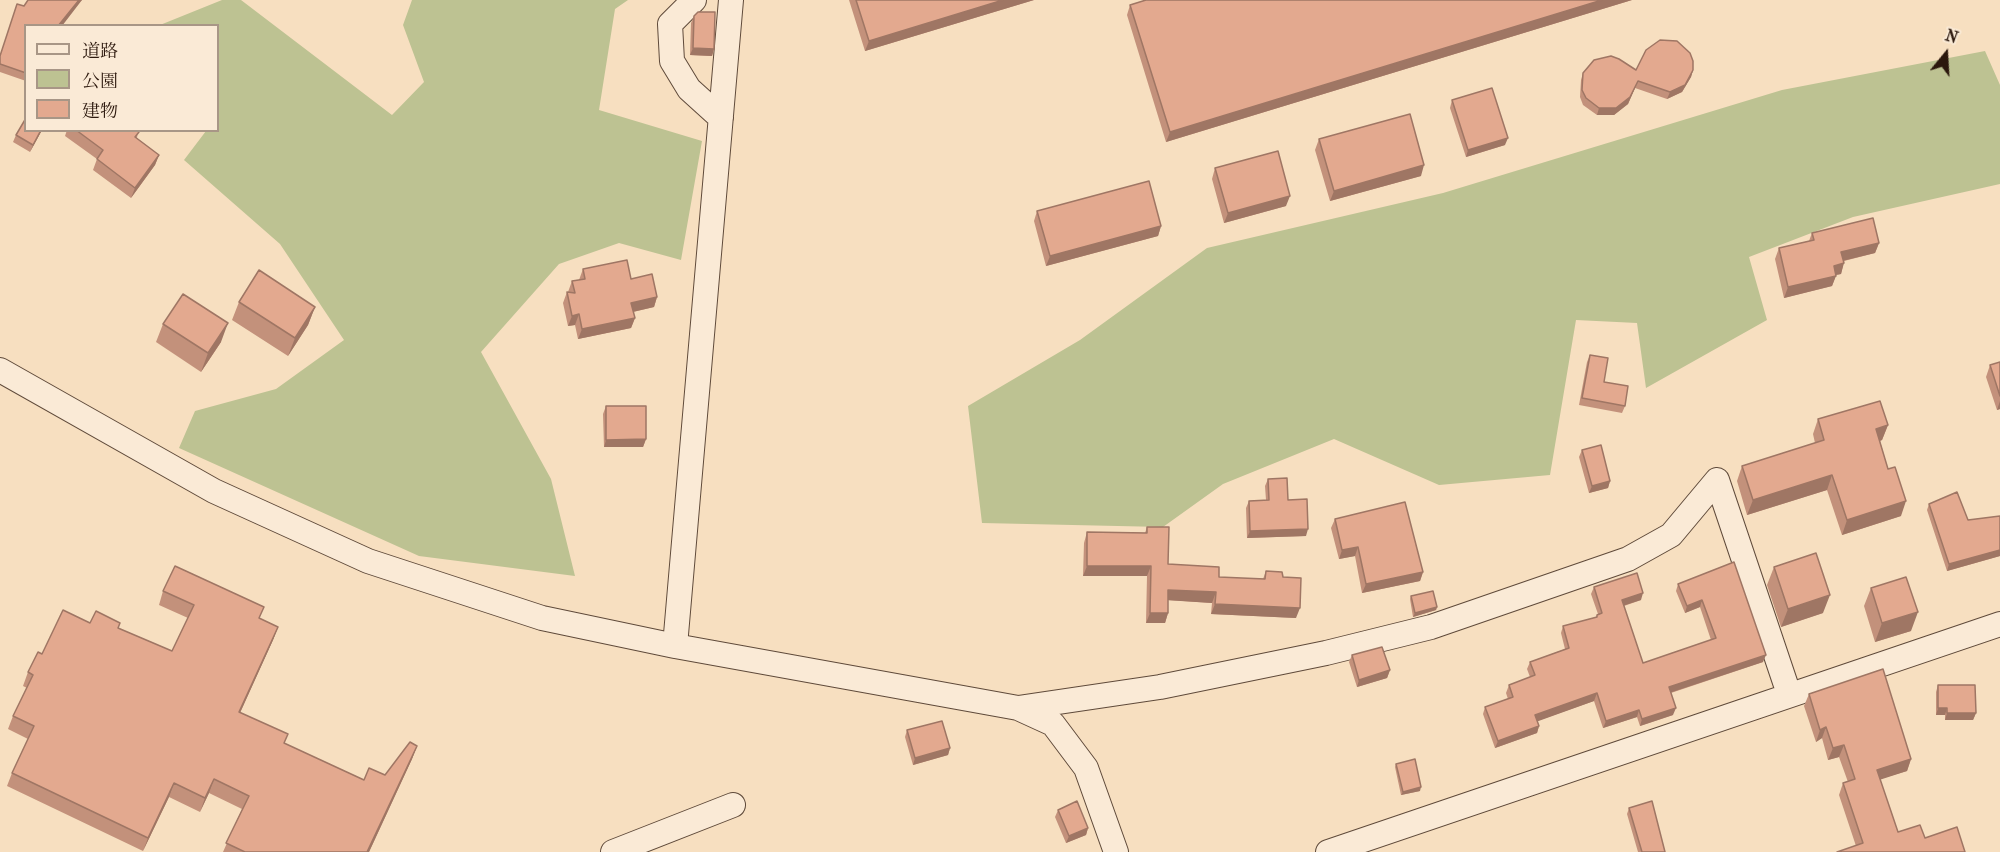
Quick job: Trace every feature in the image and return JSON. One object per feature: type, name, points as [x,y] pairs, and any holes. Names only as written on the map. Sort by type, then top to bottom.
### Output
[{"type":"street","points":[[694,0],[670,24],[672,61],[689,89],[721,118]]},
{"type":"street","points":[[675,646],[731,0]]},
{"type":"street","points":[[0,370],[214,491],[368,561],[542,618],[675,646],[1018,708],[1053,724],[1086,768],[1116,852]]},
{"type":"street","points":[[1018,708],[1161,687],[1326,653],[1431,627],[1628,559],[1671,535],[1717,480],[1789,694]]},
{"type":"street","points":[[1328,852],[2000,624]]},
{"type":"street","points":[[613,852],[733,805]]},
{"type":"green space","points":[[222,0],[241,0],[392,115],[424,82],[403,25],[412,0],[628,0],[615,9],[599,110],[702,141],[681,260],[619,243],[559,264],[481,352],[551,479],[575,576],[419,556],[179,448],[195,411],[276,389],[344,340],[280,244],[184,160],[205,132],[219,132],[219,24],[162,24]]},
{"type":"green space","points":[[1985,51],[2000,85],[2000,184],[1853,217],[1749,257],[1767,320],[1646,388],[1637,323],[1576,320],[1550,475],[1439,485],[1334,439],[1223,484],[1163,527],[982,523],[968,406],[1080,340],[1207,248],[1443,193],[1782,90]]},
{"type":"building","points":[[28,0],[79,0],[60,24],[24,24],[24,72],[0,64],[0,56],[17,4],[24,6]]},
{"type":"building","points":[[856,0],[1003,0],[869,41]]},
{"type":"building","points":[[1146,0],[1602,0],[1170,132],[1130,5]]},
{"type":"building","points":[[698,12],[715,12],[714,49],[693,48],[694,16]]},
{"type":"building","points":[[1660,40],[1677,41],[1690,53],[1693,70],[1685,85],[1670,92],[1638,81],[1630,97],[1616,108],[1599,108],[1586,98],[1582,90],[1583,73],[1594,60],[1611,56],[1636,70],[1646,50]]},
{"type":"building","points":[[1492,88],[1508,138],[1468,150],[1452,100]]},
{"type":"building","points":[[1410,114],[1424,165],[1334,191],[1319,139]]},
{"type":"building","points":[[24,121],[24,132],[40,132],[33,145],[16,135]]},
{"type":"building","points":[[79,132],[139,132],[135,137],[159,155],[135,188],[97,159],[103,150]]},
{"type":"building","points":[[1278,151],[1290,196],[1228,213],[1215,168]]},
{"type":"building","points":[[1149,181],[1161,226],[1050,256],[1037,211]]},
{"type":"building","points":[[1873,218],[1879,243],[1841,252],[1844,263],[1834,266],[1836,276],[1788,287],[1779,248],[1814,240],[1812,233]]},
{"type":"building","points":[[627,260],[631,279],[652,274],[657,297],[631,303],[635,318],[582,329],[579,314],[572,316],[567,292],[575,293],[572,281],[585,279],[583,269]]},
{"type":"building","points":[[259,270],[315,307],[295,338],[239,302]]},
{"type":"building","points":[[183,294],[228,323],[208,353],[163,324]]},
{"type":"building","points":[[1590,355],[1608,358],[1604,382],[1628,386],[1625,406],[1582,398]]},
{"type":"building","points":[[2000,362],[2000,396],[1990,365]]},
{"type":"building","points":[[1880,401],[1888,425],[1876,429],[1888,469],[1895,467],[1906,501],[1847,520],[1832,475],[1753,500],[1742,466],[1824,440],[1818,419]]},
{"type":"building","points":[[606,406],[646,406],[646,439],[606,440]]},
{"type":"building","points":[[1601,445],[1610,481],[1592,486],[1582,450]]},
{"type":"building","points":[[1287,478],[1288,500],[1307,499],[1308,529],[1250,531],[1249,501],[1269,500],[1268,479]]},
{"type":"building","points":[[1957,492],[1968,520],[2000,516],[2000,550],[1949,564],[1929,504]]},
{"type":"building","points":[[1405,502],[1423,572],[1366,584],[1358,547],[1342,550],[1335,519]]},
{"type":"building","points":[[1147,527],[1169,527],[1168,564],[1219,567],[1219,577],[1265,579],[1266,571],[1282,572],[1283,577],[1301,578],[1300,608],[1215,604],[1216,592],[1168,590],[1168,613],[1150,613],[1151,566],[1087,566],[1087,532],[1147,533]]},
{"type":"building","points":[[1816,553],[1830,595],[1788,609],[1774,567]]},
{"type":"building","points":[[1734,562],[1766,655],[1669,687],[1676,708],[1642,719],[1639,710],[1606,721],[1597,693],[1535,715],[1539,726],[1498,741],[1485,707],[1513,697],[1509,685],[1535,675],[1530,662],[1569,648],[1563,626],[1597,617],[1602,613],[1594,587],[1637,573],[1643,593],[1622,600],[1643,663],[1716,638],[1702,600],[1687,606],[1678,584]]},
{"type":"building","points":[[175,566],[264,607],[259,618],[278,627],[239,712],[288,734],[284,743],[364,780],[369,768],[385,775],[410,742],[417,746],[367,852],[245,852],[226,843],[249,796],[214,779],[205,798],[174,783],[148,838],[12,773],[34,726],[13,716],[33,675],[28,672],[38,652],[42,654],[63,610],[90,623],[96,611],[120,623],[118,628],[172,651],[194,605],[163,591]]},
{"type":"building","points":[[1906,577],[1918,612],[1882,623],[1871,588]]},
{"type":"building","points":[[1433,591],[1437,607],[1415,613],[1411,596]]},
{"type":"building","points":[[1382,647],[1390,670],[1359,680],[1352,655]]},
{"type":"building","points":[[1883,669],[1911,759],[1877,770],[1898,832],[1920,825],[1925,838],[1957,827],[1965,852],[1837,852],[1863,843],[1843,783],[1855,779],[1844,745],[1833,748],[1826,727],[1820,730],[1809,694]]},
{"type":"building","points":[[1938,685],[1975,685],[1976,713],[1947,713],[1947,708],[1938,708]]},
{"type":"building","points":[[942,721],[950,748],[915,758],[907,730]]},
{"type":"building","points":[[1415,759],[1421,787],[1403,792],[1396,764]]},
{"type":"building","points":[[1077,801],[1088,828],[1069,836],[1058,810]]},
{"type":"building","points":[[1652,801],[1665,852],[1642,852],[1629,808]]}]
